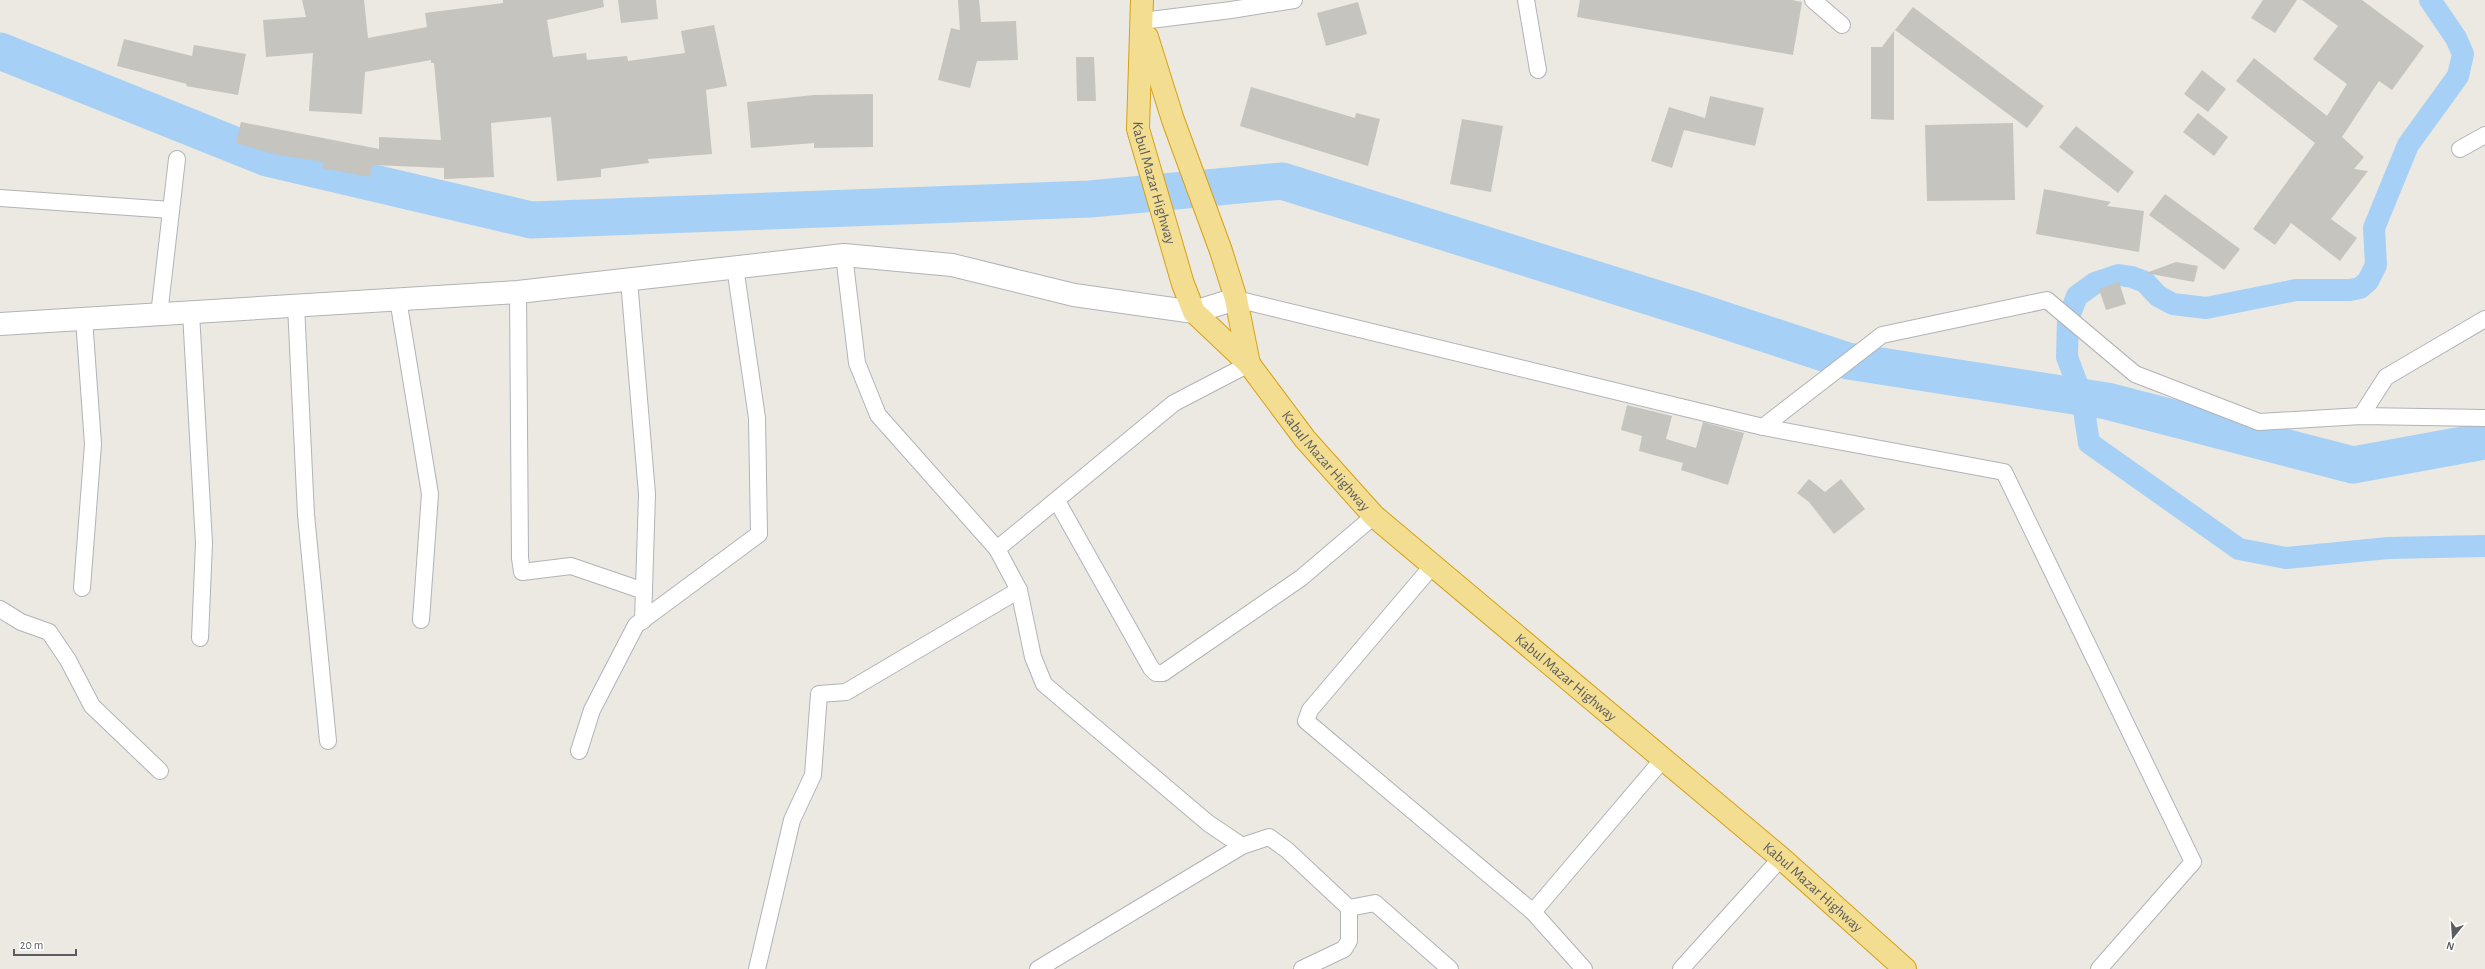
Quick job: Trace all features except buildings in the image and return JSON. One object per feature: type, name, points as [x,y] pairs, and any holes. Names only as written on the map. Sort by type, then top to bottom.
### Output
[{"type":"highway","name":"Kabul Mazar Highway","points":[[1142,10],[1173,120],[1221,251],[1236,300],[1249,364]]},
{"type":"highway","name":"Kabul Mazar Highway","points":[[1142,10],[1138,129],[1183,284],[1194,312],[1249,364],[1305,439],[1374,516],[1781,858],[1905,969]]},
{"type":"street","points":[[1142,10],[1294,0]]},
{"type":"street","points":[[1526,0],[1538,70]]},
{"type":"street","points":[[1814,0],[1842,25]]},
{"type":"street","points":[[2460,149],[2485,135]]},
{"type":"street","points":[[159,315],[177,159]]},
{"type":"street","points":[[0,198],[171,210]]},
{"type":"street","points":[[844,256],[857,363],[878,415],[997,549],[1019,590],[1033,657],[1044,684],[1208,823],[1242,846]]},
{"type":"street","points":[[0,324],[518,292],[629,280],[736,266],[844,256],[952,265],[1074,295],[1194,312],[1236,300],[1763,427],[2004,472],[2193,862],[2100,969]]},
{"type":"street","points":[[579,751],[592,710],[636,625],[759,534],[757,418],[736,266]]},
{"type":"street","points":[[629,280],[647,494],[643,621]]},
{"type":"street","points":[[518,292],[520,558],[522,572],[571,566],[644,591]]},
{"type":"street","points":[[398,299],[430,494],[421,620]]},
{"type":"street","points":[[1763,427],[1882,335],[2047,300],[2135,374],[2259,422],[2361,416],[2485,418]]},
{"type":"street","points":[[296,305],[306,515],[328,741]]},
{"type":"street","points":[[191,313],[204,543],[200,638]]},
{"type":"street","points":[[82,588],[93,444],[84,319]]},
{"type":"street","points":[[2361,416],[2386,377],[2485,319]]},
{"type":"street","points":[[997,549],[1174,403],[1249,364]]},
{"type":"street","points":[[1057,501],[1151,668],[1156,673],[1163,673],[1301,578],[1374,516]]},
{"type":"street","points":[[1433,565],[1310,710],[1306,721],[1533,912],[1584,969]]},
{"type":"street","points":[[757,969],[792,820],[813,775],[819,694],[846,692],[1019,590]]},
{"type":"street","points":[[0,609],[21,622],[49,632],[68,660],[92,706],[160,771]]},
{"type":"street","points":[[1533,912],[1663,759]]},
{"type":"street","points":[[1038,969],[1242,846],[1269,837],[1287,850],[1349,908],[1349,941],[1344,949],[1302,969]]},
{"type":"street","points":[[1681,969],[1781,858]]},
{"type":"street","points":[[1349,908],[1375,903],[1450,969]]},
{"type":"waterway","points":[[2430,0],[2456,38],[2463,54],[2458,76],[2408,145],[2374,228],[2376,265],[2368,281],[2360,288],[2350,290],[2296,290],[2206,308],[2173,304],[2158,296],[2145,282],[2132,277],[2119,275],[2095,283],[2077,296],[2068,319],[2067,357],[2082,397],[2089,443],[2239,549],[2286,558],[2388,548],[2485,546]]},
{"type":"waterway","points":[[0,51],[267,158],[531,220],[1090,199],[1282,181],[1699,312],[1848,361],[2107,401],[2353,465],[2485,441]]}]
